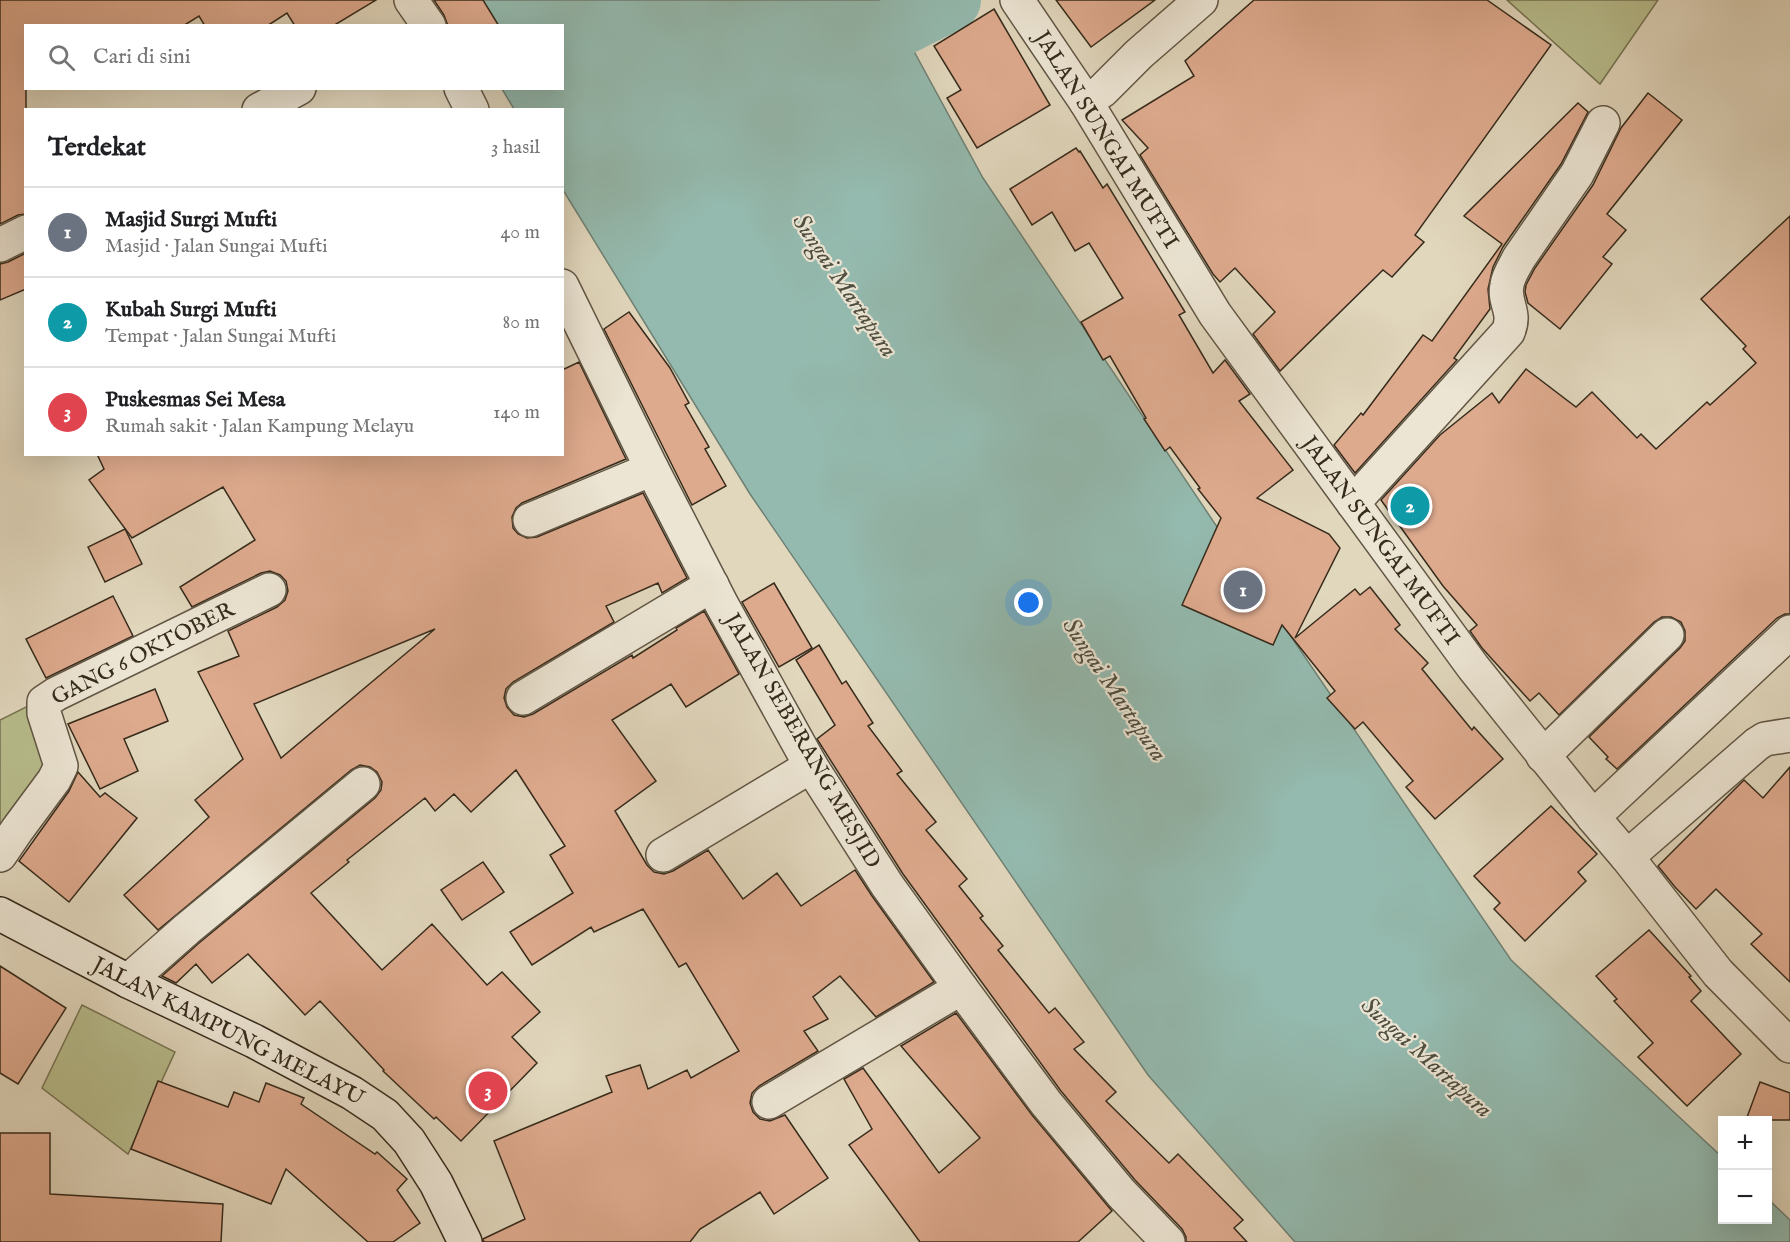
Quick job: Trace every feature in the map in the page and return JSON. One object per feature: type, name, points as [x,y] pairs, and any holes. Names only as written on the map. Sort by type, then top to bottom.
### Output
[{"type":"street","name":"JALAN SUNGAI MUFTI","points":[[1017,0],[1086,102],[1215,314],[1473,667],[1718,973],[1790,1046]]},
{"type":"street","points":[[1086,102],[1102,92],[1139,54],[1201,0]]},
{"type":"street","points":[[263,108],[295,90]]},
{"type":"street","points":[[462,90],[471,108]]},
{"type":"street","points":[[1353,504],[1508,332],[1512,323],[1512,315],[1507,296],[1507,285],[1512,272],[1519,258],[1577,174],[1603,123]]},
{"type":"street","points":[[0,245],[24,233]]},
{"type":"street","name":"JALAN SEBERANG MESJID","points":[[564,290],[712,585],[811,766],[887,885],[1046,1103],[1121,1193],[1168,1242]]},
{"type":"street","points":[[530,520],[652,469]]},
{"type":"street","points":[[523,698],[712,585]]},
{"type":"street","name":"GANG 6 OKTOBER","points":[[0,855],[54,780],[61,766],[44,713],[44,702],[56,694],[269,591]]},
{"type":"street","points":[[1593,817],[1790,632]]},
{"type":"street","points":[[1543,756],[1667,635]]},
{"type":"street","points":[[1627,857],[1756,744],[1765,739],[1790,735]]},
{"type":"street","points":[[663,855],[811,766]]},
{"type":"street","points":[[128,981],[187,929],[363,784]]},
{"type":"street","name":"JALAN KAMPUNG MELAYU","points":[[0,915],[274,1052],[352,1093],[384,1115],[409,1141],[436,1183],[465,1242]]},
{"type":"street","points":[[769,1102],[960,988]]},
{"type":"green space","points":[[1507,0],[1658,0],[1600,84]]},
{"type":"green space","points":[[36,702],[52,762],[0,827],[0,720]]},
{"type":"green space","points":[[82,1005],[175,1052],[128,1154],[42,1088]]},
{"type":"water","name":"Sungai Martapura","points":[[452,0],[886,0],[983,178],[1511,960],[1718,1153],[1718,1224],[1772,1224],[1772,1203],[1790,1220],[1790,1242],[1295,1242],[1148,1075],[750,494],[564,192],[564,108],[513,108],[503,90],[564,90],[564,24],[466,24]]},
{"type":"building","points":[[0,0],[376,0],[336,24],[294,24],[287,13],[270,24],[204,24],[199,16],[186,24],[24,24],[26,108],[24,108],[24,214],[0,224]]},
{"type":"building","points":[[434,0],[483,0],[498,24],[447,24]]},
{"type":"building","points":[[1056,0],[1155,0],[1091,47]]},
{"type":"building","points":[[1254,0],[1487,0],[1551,45],[1415,235],[1424,242],[1392,277],[1383,270],[1280,371],[1253,334],[1275,312],[1235,268],[1220,282],[1213,274],[1140,155],[1148,148],[1122,120],[1194,76],[1185,61]]},
{"type":"building","points":[[994,9],[1050,105],[977,148],[947,98],[961,90],[934,46]]},
{"type":"building","points":[[1648,93],[1682,120],[1607,214],[1626,230],[1603,257],[1612,264],[1560,329],[1528,303],[1526,285],[1535,268],[1593,185],[1621,128]]},
{"type":"building","points":[[1578,103],[1588,112],[1561,164],[1503,247],[1493,267],[1488,289],[1490,309],[1454,358],[1457,360],[1355,473],[1334,445],[1361,413],[1363,415],[1423,335],[1432,341],[1502,244],[1464,216]]},
{"type":"building","points":[[1076,148],[1103,188],[1107,184],[1185,312],[1179,315],[1213,373],[1225,360],[1250,394],[1239,401],[1293,470],[1257,498],[1329,534],[1340,548],[1295,638],[1355,589],[1360,595],[1370,587],[1400,625],[1395,629],[1428,663],[1422,669],[1472,730],[1474,727],[1503,759],[1435,819],[1406,787],[1413,781],[1363,722],[1355,729],[1327,698],[1335,691],[1282,625],[1273,645],[1182,605],[1221,518],[1170,447],[1165,451],[1144,419],[1146,418],[1110,356],[1103,360],[1081,322],[1123,298],[1089,243],[1075,251],[1052,212],[1032,225],[1010,189]]},
{"type":"building","points":[[1790,216],[1790,614],[1777,618],[1617,769],[1589,737],[1680,648],[1685,641],[1685,631],[1681,622],[1671,617],[1662,617],[1654,622],[1559,715],[1539,693],[1530,701],[1482,648],[1470,631],[1477,625],[1443,586],[1381,500],[1440,435],[1492,393],[1499,403],[1526,369],[1576,407],[1592,392],[1637,438],[1641,434],[1656,449],[1707,402],[1710,405],[1756,363],[1743,349],[1746,346],[1701,299]]},
{"type":"building","points":[[24,254],[24,290],[0,300],[0,264]]},
{"type":"building","points":[[629,312],[670,368],[689,403],[685,405],[709,447],[705,449],[726,486],[692,505],[604,329]]},
{"type":"building","points":[[579,362],[626,459],[522,503],[516,508],[512,517],[513,528],[518,534],[527,538],[537,537],[643,493],[687,578],[662,593],[658,583],[606,606],[614,622],[513,682],[506,689],[504,698],[507,707],[514,715],[524,717],[533,714],[632,655],[633,658],[704,611],[739,674],[686,707],[671,684],[612,720],[656,781],[615,811],[647,865],[654,872],[664,874],[708,850],[743,899],[777,873],[801,906],[855,870],[934,982],[876,1017],[840,976],[813,997],[828,1019],[804,1031],[818,1051],[759,1086],[752,1093],[750,1103],[753,1112],[760,1119],[770,1121],[785,1115],[828,1178],[774,1214],[760,1192],[700,1229],[690,1242],[484,1242],[483,1239],[525,1219],[494,1141],[612,1092],[606,1076],[640,1065],[648,1089],[687,1070],[691,1078],[739,1051],[686,963],[679,967],[643,909],[594,932],[591,927],[532,965],[510,932],[573,893],[550,855],[565,846],[516,770],[471,812],[454,794],[435,811],[425,798],[347,860],[349,862],[311,893],[382,970],[432,924],[487,985],[502,972],[540,1012],[512,1037],[537,1063],[461,1141],[383,1071],[320,1001],[305,1015],[248,954],[212,983],[196,964],[176,983],[162,976],[375,798],[381,790],[382,782],[377,772],[370,767],[360,765],[351,770],[158,930],[124,895],[209,817],[195,800],[243,759],[198,672],[239,656],[228,631],[277,607],[285,600],[288,591],[286,581],[280,575],[270,571],[261,573],[192,607],[180,587],[255,540],[223,487],[132,538],[89,480],[104,469],[98,456],[564,456],[564,369]],"holes":[[[435,629],[281,758],[254,704]]]},
{"type":"building","points":[[125,529],[142,564],[105,582],[88,547]]},
{"type":"building","points":[[774,583],[812,648],[779,667],[742,602]]},
{"type":"building","points":[[113,596],[133,636],[46,678],[26,639]]},
{"type":"building","points":[[819,645],[842,684],[846,681],[873,723],[868,726],[902,771],[897,774],[936,822],[926,830],[967,879],[959,886],[983,916],[980,918],[1003,946],[998,950],[1049,1013],[1055,1008],[1084,1042],[1074,1049],[1116,1092],[1106,1101],[1169,1163],[1178,1154],[1243,1220],[1234,1228],[1247,1242],[1186,1242],[1182,1229],[1135,1180],[1061,1091],[903,874],[817,739],[835,725],[796,660]]},
{"type":"building","points":[[155,689],[168,721],[124,739],[138,771],[100,789],[68,724]]},
{"type":"building","points":[[1790,767],[1790,982],[1751,944],[1762,934],[1716,889],[1696,909],[1658,866],[1744,780],[1763,798]]},
{"type":"building","points":[[78,772],[100,797],[105,793],[137,818],[69,902],[19,861],[69,791]]},
{"type":"building","points":[[1551,806],[1597,854],[1578,872],[1586,881],[1525,941],[1494,909],[1500,903],[1474,876]]},
{"type":"building","points":[[483,862],[504,892],[462,920],[441,890]]},
{"type":"building","points":[[1649,930],[1691,976],[1689,977],[1701,991],[1691,1001],[1741,1054],[1687,1106],[1638,1057],[1653,1043],[1614,1001],[1617,999],[1596,976]]},
{"type":"building","points":[[0,966],[66,1008],[18,1084],[0,1073]]},
{"type":"building","points":[[956,1013],[1032,1115],[1112,1211],[1078,1242],[920,1242],[849,1145],[872,1129],[844,1079],[863,1068],[939,1173],[980,1138],[901,1046]]},
{"type":"building","points":[[158,1081],[228,1107],[234,1092],[259,1102],[266,1083],[304,1098],[301,1104],[375,1154],[377,1152],[407,1179],[397,1190],[420,1223],[393,1242],[368,1242],[286,1169],[271,1204],[131,1149]]},
{"type":"building","points":[[1760,1082],[1790,1093],[1790,1120],[1772,1120],[1772,1116],[1747,1116]]},
{"type":"building","points":[[0,1133],[50,1133],[50,1194],[223,1204],[221,1242],[0,1242]]},
{"type":"waterway","points":[[825,63],[950,0]]},
{"type":"place","name":"Kubah Surgi Mufti","points":[[1410,506]]},
{"type":"place","name":"Masjid Surgi Mufti","points":[[1243,590]]},
{"type":"place","name":"Puskesmas Sei Mesa","points":[[488,1091]]}]
